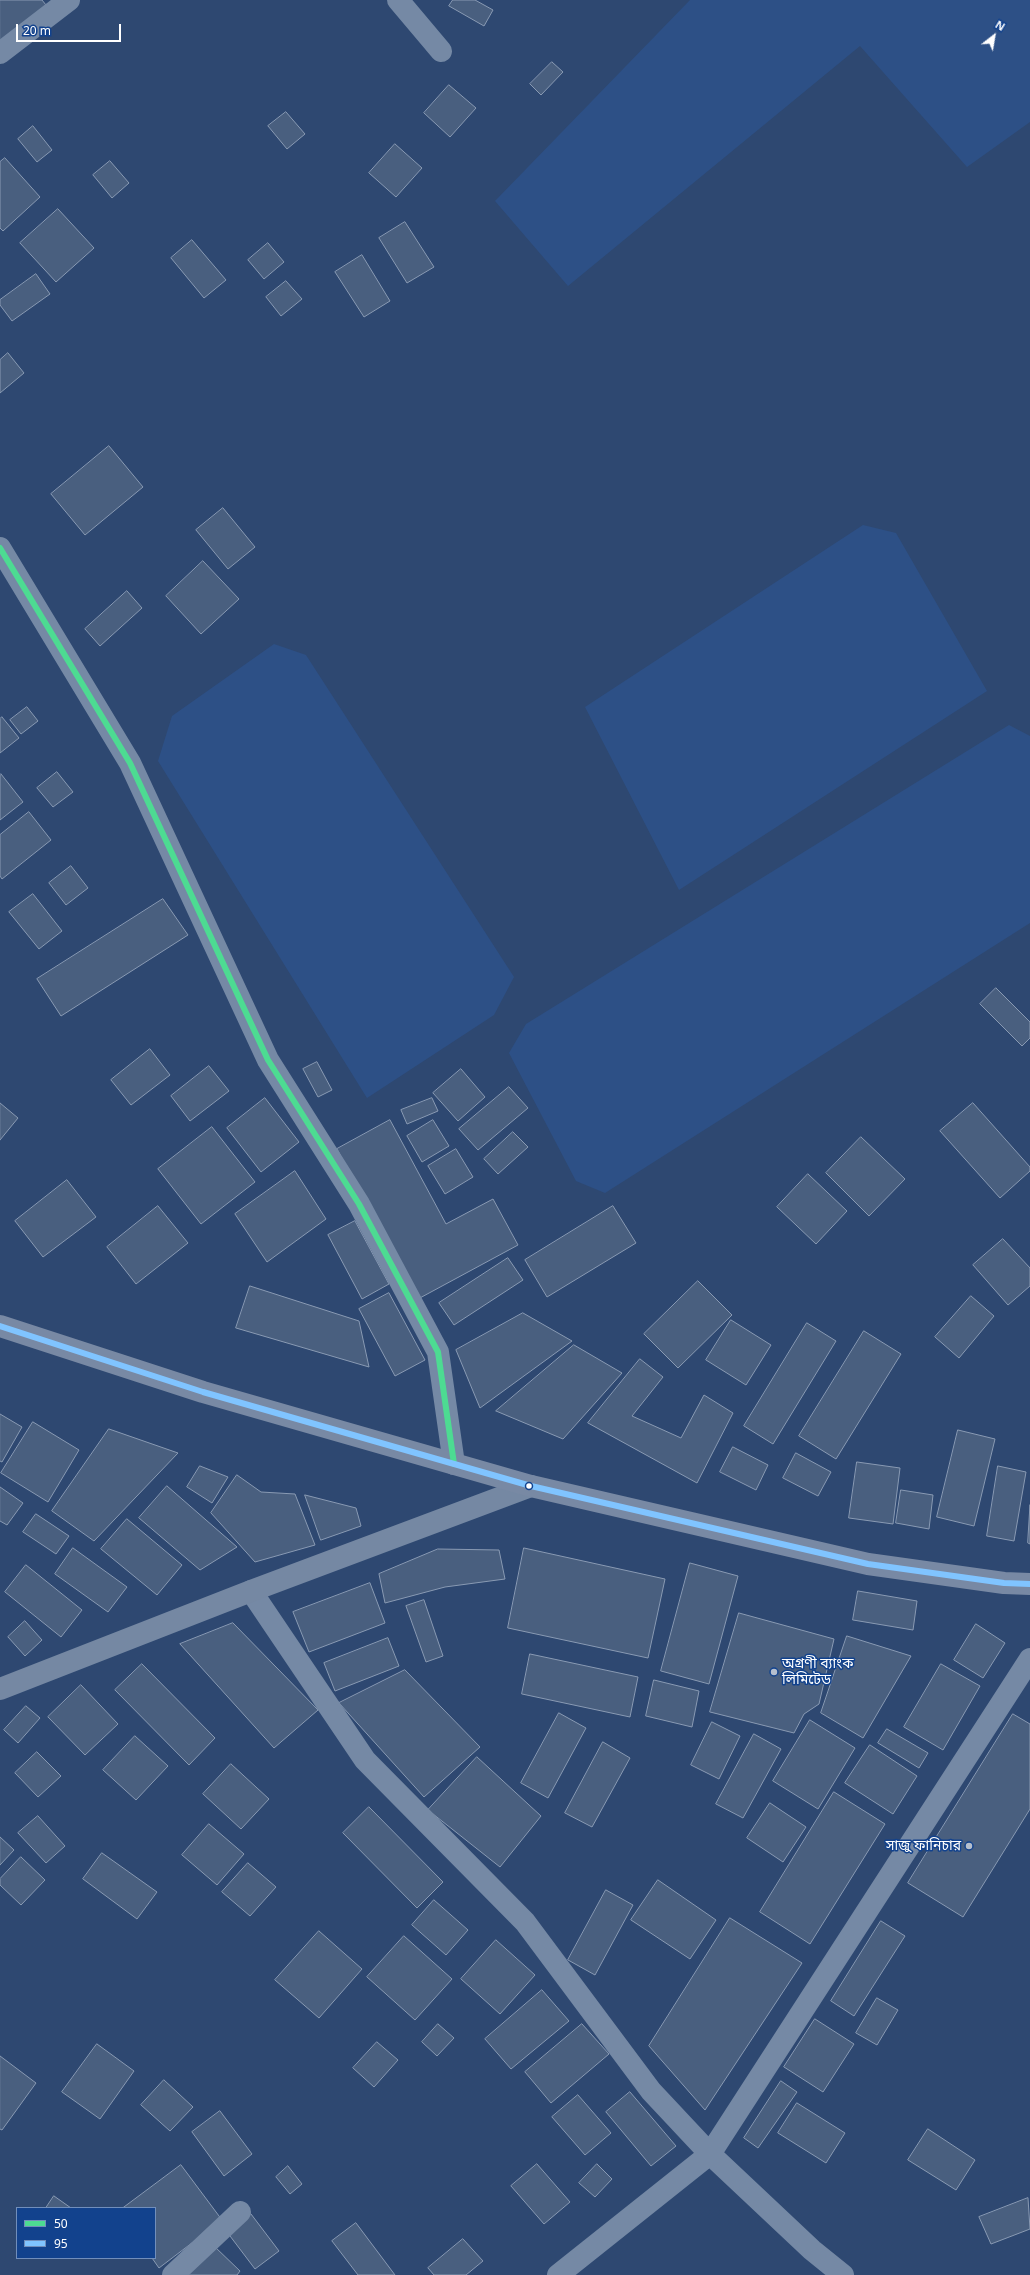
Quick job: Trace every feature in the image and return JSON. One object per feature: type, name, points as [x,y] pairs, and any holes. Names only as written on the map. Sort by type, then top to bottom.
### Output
[{"type":"highway","points":[[0,1326],[203,1392],[531,1486],[868,1564],[1004,1583],[1030,1584]]},
{"type":"main road","points":[[0,1689],[251,1591],[531,1486]]},
{"type":"street","points":[[0,53],[69,0]]},
{"type":"street","points":[[398,0],[441,51]]},
{"type":"street","points":[[0,548],[130,763],[268,1060],[359,1204],[438,1352],[454,1464]]},
{"type":"street","points":[[251,1591],[365,1760],[525,1922],[651,2091],[710,2154],[812,2250],[843,2275]]},
{"type":"street","points":[[558,2275],[710,2154],[1030,1659]]},
{"type":"street","points":[[173,2275],[240,2212]]},
{"type":"water","points":[[690,0],[1030,0],[1030,122],[967,167],[860,46],[568,286],[495,201]]},
{"type":"water","points":[[863,525],[896,533],[987,691],[679,890],[585,707]]},
{"type":"water","points":[[274,644],[306,655],[514,977],[494,1015],[367,1098],[158,761],[172,716]]},
{"type":"water","points":[[1009,725],[1030,736],[1030,923],[605,1193],[576,1181],[509,1053],[526,1024]]},
{"type":"building","points":[[0,0],[42,0],[58,20],[0,63]]},
{"type":"building","points":[[453,0],[475,0],[493,10],[484,26],[449,6]]},
{"type":"building","points":[[552,62],[563,72],[541,95],[530,84]]},
{"type":"building","points":[[449,85],[476,108],[450,137],[424,113]]},
{"type":"building","points":[[286,112],[305,134],[287,149],[268,126]]},
{"type":"building","points":[[33,126],[52,150],[37,162],[18,139]]},
{"type":"building","points":[[395,144],[422,168],[396,197],[369,173]]},
{"type":"building","points":[[5,158],[40,197],[3,231],[0,228],[0,162]]},
{"type":"building","points":[[110,161],[129,183],[112,198],[93,175]]},
{"type":"building","points":[[58,209],[94,248],[56,282],[20,243]]},
{"type":"building","points":[[405,222],[434,267],[407,283],[379,238]]},
{"type":"building","points":[[192,240],[226,280],[204,298],[171,258]]},
{"type":"building","points":[[268,243],[284,262],[264,279],[248,260]]},
{"type":"building","points":[[362,255],[390,301],[364,317],[335,272]]},
{"type":"building","points":[[36,274],[50,294],[12,321],[0,305],[0,300]]},
{"type":"building","points":[[286,281],[302,299],[281,316],[266,297]]},
{"type":"building","points":[[8,353],[24,373],[0,393],[0,360]]},
{"type":"building","points":[[109,446],[143,487],[85,535],[51,494]]},
{"type":"building","points":[[223,508],[255,547],[228,569],[196,530]]},
{"type":"building","points":[[203,561],[239,599],[201,634],[166,596]]},
{"type":"building","points":[[127,591],[142,608],[100,646],[85,629]]},
{"type":"building","points":[[27,707],[38,721],[21,734],[10,720]]},
{"type":"building","points":[[2,717],[19,738],[0,753],[0,719]]},
{"type":"building","points":[[57,772],[73,792],[53,807],[37,788]]},
{"type":"building","points":[[1,774],[23,802],[0,820],[0,775]]},
{"type":"building","points":[[29,812],[51,840],[2,879],[0,876],[0,835]]},
{"type":"building","points":[[71,866],[88,888],[66,905],[49,883]]},
{"type":"building","points":[[33,894],[62,931],[39,949],[9,912]]},
{"type":"building","points":[[163,899],[188,935],[61,1016],[37,979]]},
{"type":"building","points":[[996,988],[1030,1022],[1030,1038],[1022,1046],[980,1004]]},
{"type":"building","points":[[150,1049],[170,1075],[131,1105],[111,1080]]},
{"type":"building","points":[[317,1062],[332,1090],[318,1097],[303,1069]]},
{"type":"building","points":[[209,1066],[229,1091],[190,1121],[171,1096]]},
{"type":"building","points":[[461,1069],[485,1097],[458,1121],[433,1093]]},
{"type":"building","points":[[509,1087],[528,1108],[478,1150],[459,1129]]},
{"type":"building","points":[[265,1098],[299,1142],[261,1172],[227,1128]]},
{"type":"building","points":[[432,1098],[438,1111],[407,1124],[401,1110]]},
{"type":"building","points":[[0,1103],[18,1118],[0,1140]]},
{"type":"building","points":[[973,1103],[1030,1167],[1030,1171],[1000,1198],[940,1131]]},
{"type":"building","points":[[390,1120],[446,1224],[493,1199],[518,1245],[418,1299],[337,1149]]},
{"type":"building","points":[[433,1120],[449,1146],[422,1162],[407,1136]]},
{"type":"building","points":[[212,1127],[255,1182],[201,1224],[158,1169]]},
{"type":"building","points":[[513,1132],[528,1147],[498,1174],[484,1159]]},
{"type":"building","points":[[861,1137],[905,1179],[869,1216],[826,1173]]},
{"type":"building","points":[[456,1149],[473,1177],[445,1194],[428,1166]]},
{"type":"building","points":[[295,1171],[326,1219],[267,1262],[235,1214]]},
{"type":"building","points":[[808,1174],[847,1211],[816,1244],[777,1207]]},
{"type":"building","points":[[67,1180],[96,1217],[43,1257],[15,1221]]},
{"type":"building","points":[[158,1206],[188,1243],[136,1284],[107,1247]]},
{"type":"building","points":[[613,1206],[636,1243],[547,1297],[525,1260]]},
{"type":"building","points":[[355,1221],[389,1284],[362,1299],[328,1235]]},
{"type":"building","points":[[1003,1239],[1030,1268],[1030,1286],[1008,1305],[973,1265]]},
{"type":"building","points":[[508,1258],[523,1280],[454,1325],[439,1303]]},
{"type":"building","points":[[698,1281],[732,1315],[678,1368],[644,1334]]},
{"type":"building","points":[[250,1286],[359,1321],[369,1367],[236,1328]]},
{"type":"building","points":[[389,1293],[425,1360],[395,1376],[359,1309]]},
{"type":"building","points":[[971,1296],[994,1316],[959,1358],[935,1337]]},
{"type":"building","points":[[523,1313],[572,1341],[480,1408],[456,1350]]},
{"type":"building","points":[[731,1320],[771,1345],[746,1385],[706,1360]]},
{"type":"building","points":[[807,1323],[836,1341],[773,1444],[744,1426]]},
{"type":"building","points":[[864,1331],[901,1354],[836,1459],[799,1436]]},
{"type":"building","points":[[574,1345],[622,1373],[563,1439],[496,1411]]},
{"type":"building","points":[[640,1359],[663,1377],[632,1416],[681,1438],[704,1395],[733,1413],[697,1483],[588,1423]]},
{"type":"building","points":[[0,1414],[22,1427],[2,1462],[0,1461]]},
{"type":"building","points":[[33,1422],[79,1450],[48,1502],[1,1473]]},
{"type":"building","points":[[109,1429],[178,1453],[94,1541],[52,1511]]},
{"type":"building","points":[[958,1430],[995,1439],[974,1526],[937,1517]]},
{"type":"building","points":[[733,1447],[768,1465],[756,1490],[720,1472]]},
{"type":"building","points":[[796,1453],[831,1472],[818,1496],[783,1478]]},
{"type":"building","points":[[857,1462],[900,1468],[893,1524],[849,1518]]},
{"type":"building","points":[[200,1466],[228,1477],[212,1503],[187,1487]]},
{"type":"building","points":[[998,1466],[1026,1472],[1014,1541],[987,1536]]},
{"type":"building","points":[[237,1475],[261,1492],[295,1494],[315,1545],[255,1562],[211,1513]]},
{"type":"building","points":[[167,1486],[237,1547],[200,1570],[139,1518]]},
{"type":"building","points":[[0,1487],[23,1503],[7,1525],[0,1521]]},
{"type":"building","points":[[901,1490],[933,1495],[929,1529],[896,1523]]},
{"type":"building","points":[[305,1495],[356,1508],[361,1526],[321,1540]]},
{"type":"building","points":[[1030,1505],[1030,1544],[1028,1543]]},
{"type":"building","points":[[36,1514],[69,1536],[56,1554],[23,1532]]},
{"type":"building","points":[[127,1519],[182,1565],[157,1595],[101,1549]]},
{"type":"building","points":[[73,1548],[127,1587],[108,1612],[55,1574]]},
{"type":"building","points":[[524,1548],[665,1579],[648,1658],[508,1628]]},
{"type":"building","points":[[438,1549],[499,1550],[505,1579],[445,1587],[385,1603],[379,1574]]},
{"type":"building","points":[[690,1563],[738,1576],[709,1684],[661,1671]]},
{"type":"building","points":[[26,1565],[82,1610],[61,1637],[5,1592]]},
{"type":"building","points":[[370,1583],[385,1623],[309,1652],[293,1612]]},
{"type":"building","points":[[858,1591],[917,1601],[913,1630],[853,1620]]},
{"type":"building","points":[[424,1600],[443,1656],[426,1662],[406,1606]]},
{"type":"building","name":"অগ্রণী ব্যাংক লিমিটেড","points":[[739,1613],[834,1639],[819,1704],[804,1714],[794,1733],[710,1712]]},
{"type":"building","points":[[25,1621],[42,1640],[25,1656],[8,1637]]},
{"type":"building","points":[[233,1623],[318,1710],[274,1748],[180,1644]]},
{"type":"building","points":[[976,1624],[1005,1643],[983,1678],[954,1660]]},
{"type":"building","points":[[847,1636],[911,1656],[863,1738],[821,1713]]},
{"type":"building","points":[[388,1638],[399,1666],[335,1691],[324,1663]]},
{"type":"building","points":[[530,1654],[638,1677],[630,1717],[522,1694]]},
{"type":"building","points":[[142,1664],[215,1738],[189,1765],[115,1690]]},
{"type":"building","points":[[941,1664],[980,1686],[943,1750],[904,1727]]},
{"type":"building","points":[[405,1670],[480,1747],[424,1797],[339,1703]]},
{"type":"building","points":[[654,1680],[699,1691],[692,1727],[646,1716]]},
{"type":"building","points":[[81,1685],[118,1724],[85,1755],[48,1717]]},
{"type":"building","points":[[26,1706],[40,1718],[18,1743],[4,1730]]},
{"type":"building","points":[[559,1713],[586,1728],[548,1798],[521,1783]]},
{"type":"building","name":"সাজু ফানিচার","points":[[1013,1714],[1030,1724],[1030,1809],[963,1917],[908,1883]]},
{"type":"building","points":[[810,1720],[855,1748],[818,1809],[773,1781]]},
{"type":"building","points":[[712,1722],[740,1736],[719,1779],[691,1765]]},
{"type":"building","points":[[887,1729],[928,1753],[919,1768],[878,1743]]},
{"type":"building","points":[[754,1734],[781,1749],[743,1818],[716,1804]]},
{"type":"building","points":[[135,1736],[168,1766],[136,1800],[103,1770]]},
{"type":"building","points":[[603,1742],[630,1758],[592,1827],[565,1813]]},
{"type":"building","points":[[870,1745],[917,1776],[893,1814],[845,1783]]},
{"type":"building","points":[[37,1752],[61,1776],[38,1797],[15,1773]]},
{"type":"building","points":[[477,1757],[541,1816],[500,1867],[428,1810]]},
{"type":"building","points":[[231,1764],[269,1799],[241,1829],[203,1794]]},
{"type":"building","points":[[834,1792],[885,1824],[810,1944],[760,1912]]},
{"type":"building","points":[[770,1803],[806,1827],[783,1862],[747,1838]]},
{"type":"building","points":[[369,1807],[443,1882],[417,1908],[343,1833]]},
{"type":"building","points":[[38,1816],[65,1846],[46,1863],[18,1833]]},
{"type":"building","points":[[209,1824],[244,1854],[217,1885],[182,1855]]},
{"type":"building","points":[[0,1837],[14,1850],[0,1865]]},
{"type":"building","points":[[102,1853],[157,1892],[137,1919],[83,1879]]},
{"type":"building","points":[[21,1857],[45,1880],[21,1905],[0,1885],[0,1879]]},
{"type":"building","points":[[248,1863],[276,1887],[250,1916],[222,1892]]},
{"type":"building","points":[[658,1880],[716,1920],[690,1959],[631,1920]]},
{"type":"building","points":[[606,1890],[633,1905],[595,1975],[568,1960]]},
{"type":"building","points":[[434,1900],[468,1930],[446,1955],[412,1925]]},
{"type":"building","points":[[730,1918],[802,1963],[705,2110],[649,2046]]},
{"type":"building","points":[[881,1921],[905,1936],[854,2016],[831,2001]]},
{"type":"building","points":[[319,1931],[362,1969],[319,2018],[275,1980]]},
{"type":"building","points":[[404,1936],[452,1979],[415,2020],[367,1977]]},
{"type":"building","points":[[496,1940],[535,1975],[500,2014],[461,1979]]},
{"type":"building","points":[[542,1990],[569,2021],[511,2069],[485,2039]]},
{"type":"building","points":[[877,1998],[898,2010],[877,2045],[856,2033]]},
{"type":"building","points":[[815,2019],[854,2044],[823,2092],[784,2067]]},
{"type":"building","points":[[438,2024],[454,2038],[437,2056],[422,2042]]},
{"type":"building","points":[[582,2024],[609,2054],[551,2103],[525,2072]]},
{"type":"building","points":[[377,2042],[398,2060],[374,2087],[353,2068]]},
{"type":"building","points":[[97,2044],[134,2071],[100,2119],[62,2092]]},
{"type":"building","points":[[0,2056],[36,2083],[2,2130],[0,2129]]},
{"type":"building","points":[[164,2080],[193,2107],[170,2131],[141,2105]]},
{"type":"building","points":[[781,2081],[797,2092],[758,2148],[744,2138]]},
{"type":"building","points":[[630,2092],[676,2146],[651,2166],[606,2112]]},
{"type":"building","points":[[578,2095],[611,2133],[585,2155],[552,2117]]},
{"type":"building","points":[[797,2103],[845,2133],[826,2163],[778,2133]]},
{"type":"building","points":[[220,2111],[252,2154],[224,2176],[192,2132]]},
{"type":"building","points":[[928,2129],[975,2160],[956,2190],[908,2160]]},
{"type":"building","points":[[537,2164],[570,2202],[544,2224],[511,2186]]},
{"type":"building","points":[[597,2164],[612,2179],[595,2197],[579,2183]]},
{"type":"building","points":[[181,2165],[222,2220],[159,2268],[153,2259],[156,2259],[156,2207],[124,2207]]},
{"type":"building","points":[[288,2166],[302,2184],[290,2194],[276,2177]]},
{"type":"building","points":[[54,2196],[70,2207],[47,2207]]},
{"type":"building","points":[[1028,2198],[1030,2229],[991,2244],[979,2217]]},
{"type":"building","points":[[251,2214],[279,2251],[255,2269],[227,2232]]},
{"type":"building","points":[[356,2223],[395,2275],[358,2275],[332,2241]]},
{"type":"building","points":[[463,2239],[483,2261],[466,2275],[434,2275],[428,2268]]},
{"type":"building","points":[[214,2246],[240,2271],[237,2275],[185,2275]]},
{"type":"transit line","name":"50","points":[[0,548],[130,763],[268,1060],[359,1204],[438,1352],[454,1464]]},
{"type":"transit line","name":"95","points":[[0,1326],[203,1392],[531,1486],[868,1564],[1004,1583],[1030,1584]]},
{"type":"place","name":"অগ্রণী ব্যাংক লিমিটেড","points":[[774,1672]]},
{"type":"place","name":"সাজু ফানিচার","points":[[969,1846]]}]
